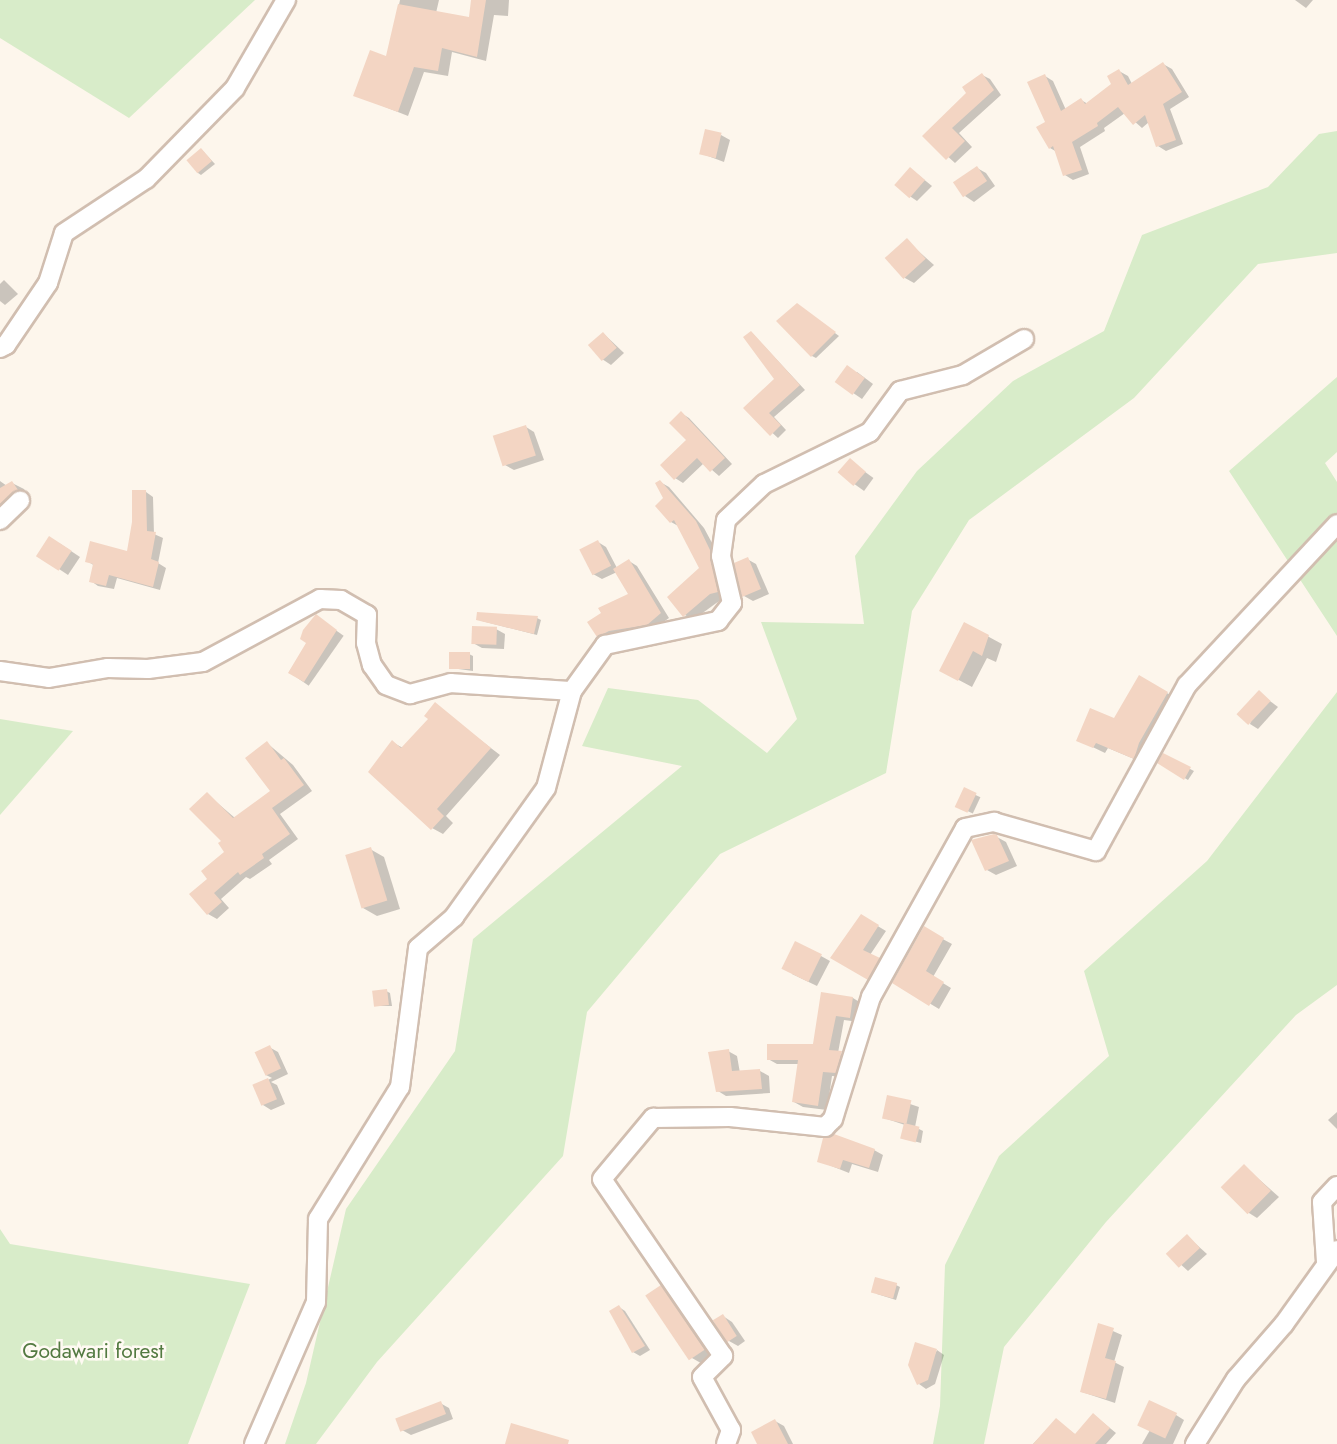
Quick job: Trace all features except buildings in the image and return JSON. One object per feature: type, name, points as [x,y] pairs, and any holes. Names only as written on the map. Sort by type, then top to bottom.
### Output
[{"type":"street","points":[[0,348],[6,345],[48,283],[64,233],[146,179],[235,88],[286,0]]},
{"type":"street","points":[[254,1444],[316,1302],[318,1219],[400,1087],[418,948],[454,917],[546,788],[572,691],[606,645],[718,621],[732,603],[721,556],[726,520],[764,484],[870,432],[900,391],[963,374],[1024,338]]},
{"type":"street","points":[[0,520],[20,502]]},
{"type":"street","points":[[726,1444],[731,1430],[702,1377],[723,1356],[602,1179],[653,1118],[730,1117],[825,1127],[833,1119],[871,997],[965,828],[994,822],[1096,852],[1186,685],[1337,524]]},
{"type":"street","points":[[0,671],[49,678],[108,668],[148,669],[203,662],[320,599],[341,600],[367,615],[366,643],[372,665],[386,685],[410,694],[452,683],[572,691]]},
{"type":"street","points":[[1195,1444],[1236,1379],[1284,1324],[1331,1256],[1322,1202],[1337,1186]]},
{"type":"green space","points":[[0,0],[255,0],[129,118],[0,38]]},
{"type":"green space","points":[[1337,131],[1337,253],[1258,264],[1134,398],[969,520],[912,611],[886,773],[720,854],[587,1012],[563,1156],[377,1362],[316,1444],[285,1444],[306,1383],[346,1209],[455,1051],[473,939],[682,766],[582,746],[608,688],[698,700],[767,753],[797,719],[761,622],[864,624],[855,556],[917,471],[1013,381],[1104,331],[1142,235],[1268,187],[1319,134]]},
{"type":"green space","points":[[1337,377],[1337,452],[1325,463],[1337,482],[1337,636],[1229,471]]},
{"type":"green space","points":[[1337,692],[1337,985],[1296,1015],[1106,1222],[1004,1347],[984,1444],[933,1444],[940,1406],[945,1265],[999,1156],[1109,1056],[1084,971],[1207,861]]},
{"type":"green space","points":[[0,719],[73,731],[0,815]]},
{"type":"green space","name":"Godawari forest","points":[[0,1229],[10,1244],[250,1284],[188,1444],[0,1444]]}]
